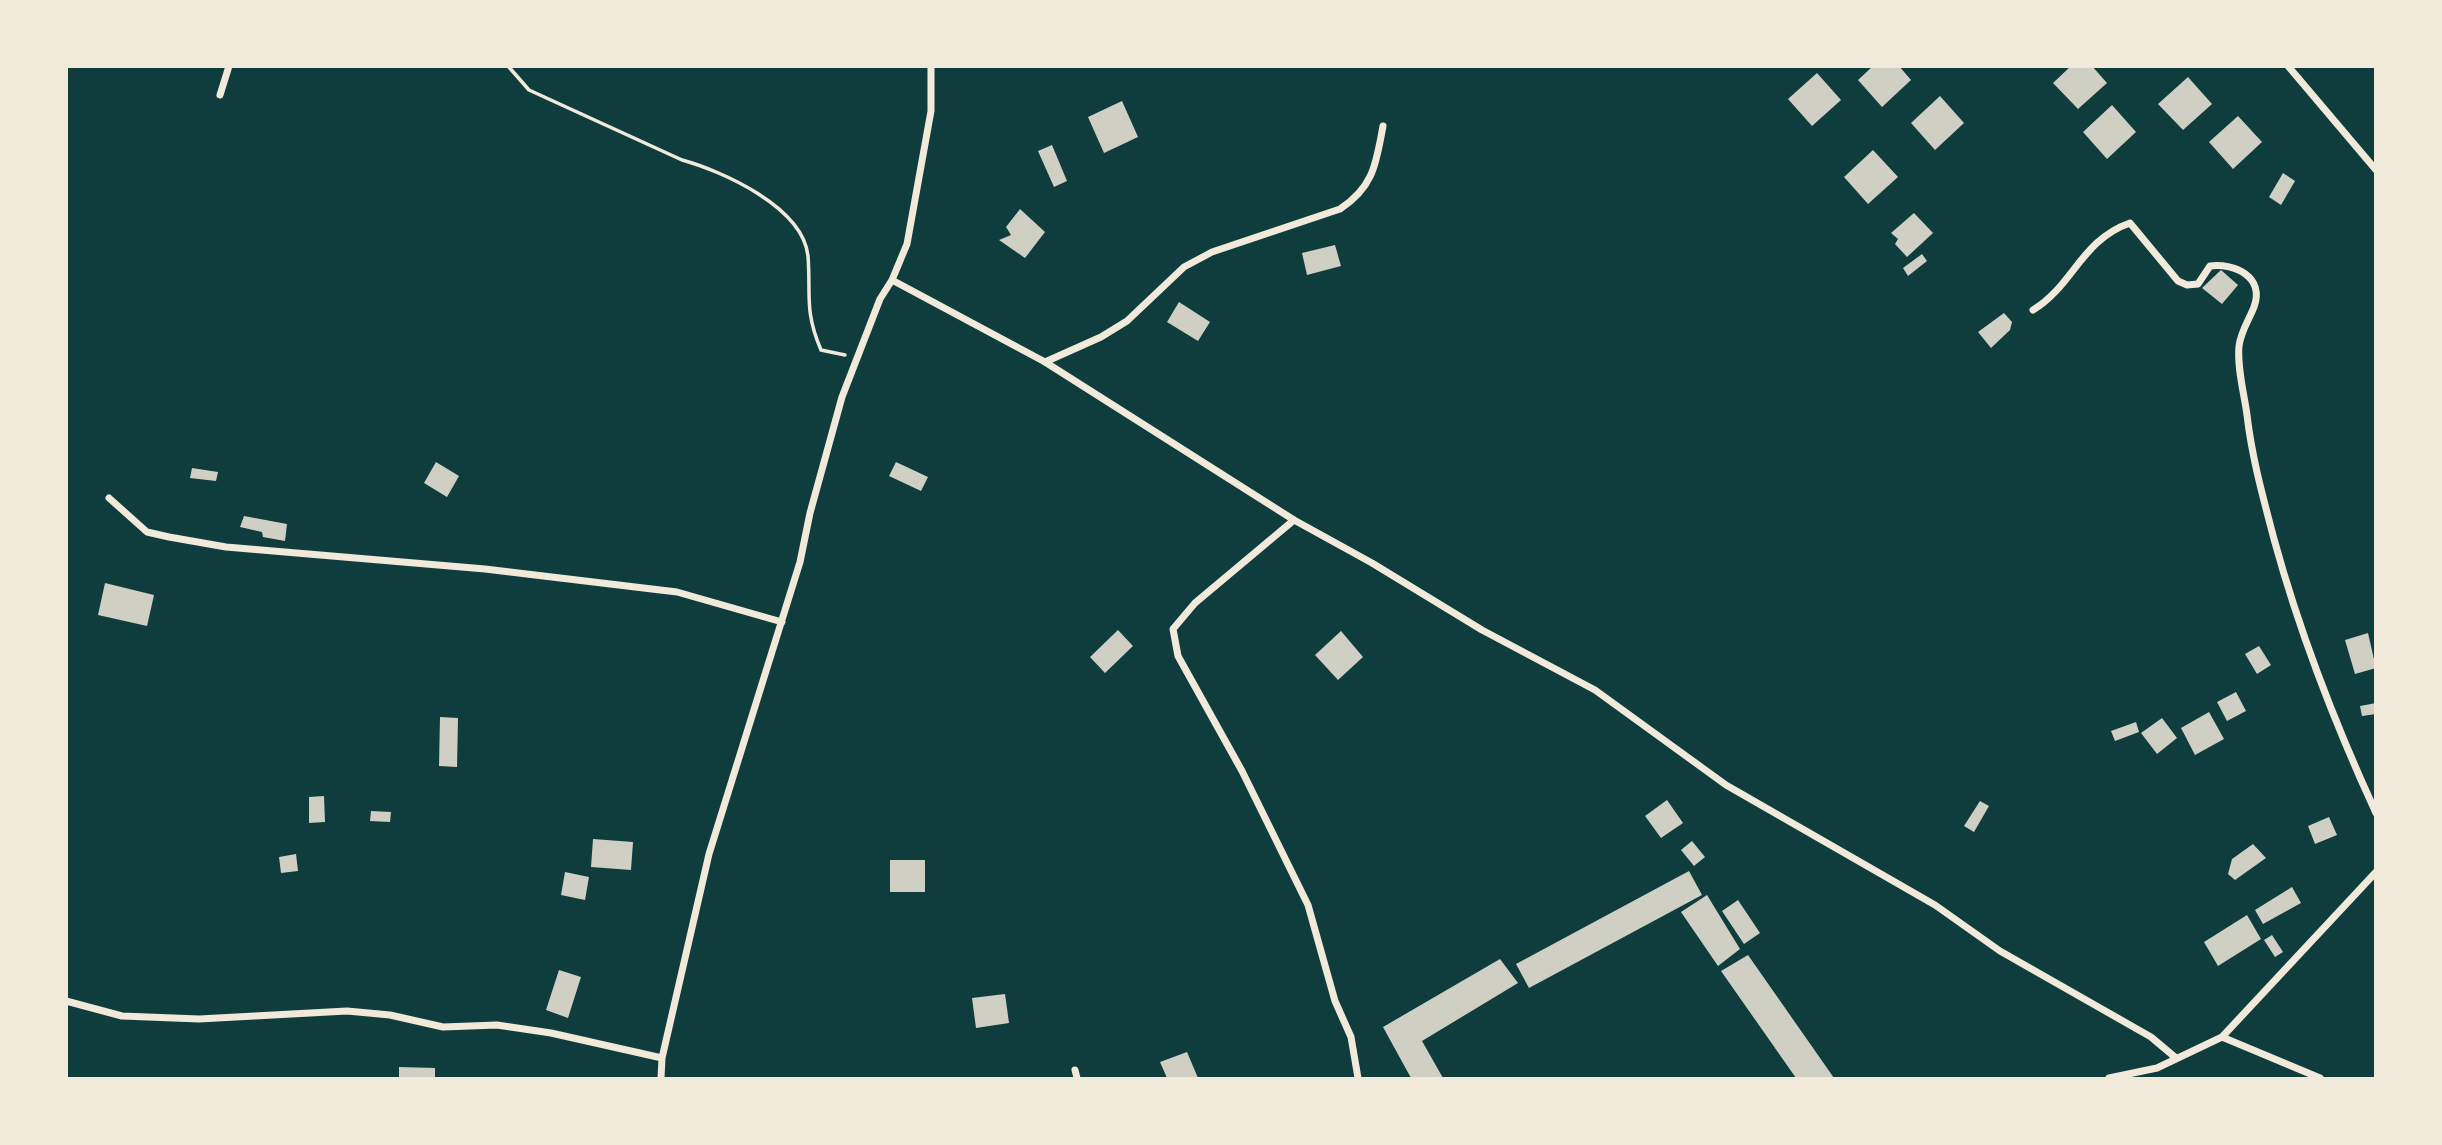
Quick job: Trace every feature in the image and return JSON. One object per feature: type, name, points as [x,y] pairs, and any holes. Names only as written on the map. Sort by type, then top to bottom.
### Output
[{"type":"street","points":[[220,95],[229,66]]},
{"type":"street","points":[[661,1079],[662,1058],[709,854],[800,562],[822,464],[880,299],[892,280],[907,244],[931,111],[931,66]]},
{"type":"street","points":[[2288,66],[2375,170]]},
{"type":"street","points":[[1045,362],[1101,337],[1127,321],[1184,267],[1212,252],[1340,209],[1357,197],[1368,183],[1383,126]]},
{"type":"street","points":[[2034,310],[2050,300],[2081,257],[2113,229],[2130,223],[2178,281],[2187,285],[2197,284],[2210,266],[2224,264],[2241,269],[2255,286],[2255,305],[2245,324],[2239,347],[2252,457],[2293,608],[2338,730],[2375,813]]},
{"type":"street","points":[[892,280],[1045,362],[1294,520],[1372,563],[1482,630],[1595,690],[1726,785],[1935,905],[2000,951],[2151,1037],[2176,1058]]},
{"type":"street","points":[[108,498],[148,532],[169,537],[226,547],[485,569],[637,587],[677,593],[782,622]]},
{"type":"street","points":[[1294,520],[1195,603],[1173,629],[1178,656],[1242,771],[1308,905],[1335,1001],[1352,1037],[1358,1079]]},
{"type":"street","points":[[2109,1079],[2157,1068],[2222,1037],[2375,872]]},
{"type":"street","points":[[66,1001],[122,1016],[199,1019],[347,1011],[390,1015],[443,1027],[497,1025],[551,1033],[662,1058]]},
{"type":"street","points":[[2222,1037],[2306,1076],[2320,1079]]},
{"type":"path","points":[[508,66],[529,90],[682,160],[708,167],[765,198],[794,223],[803,238],[808,255],[808,312],[821,350],[858,358]]},
{"type":"building","points":[[1873,66],[1899,66],[1911,80],[1882,107],[1858,80]]},
{"type":"building","points":[[2071,66],[2092,66],[2107,83],[2078,109],[2053,83]]},
{"type":"building","points":[[1817,73],[1841,100],[1812,126],[1788,99]]},
{"type":"building","points":[[2188,77],[2212,104],[2183,130],[2158,104]]},
{"type":"building","points":[[1940,96],[1964,123],[1935,150],[1911,123]]},
{"type":"building","points":[[1122,101],[1138,137],[1104,153],[1088,117]]},
{"type":"building","points":[[2112,105],[2136,132],[2107,159],[2083,132]]},
{"type":"building","points":[[2238,116],[2262,142],[2233,169],[2209,142]]},
{"type":"building","points":[[1052,145],[1067,181],[1054,187],[1038,151]]},
{"type":"building","points":[[1873,150],[1898,177],[1868,204],[1844,177]]},
{"type":"building","points":[[2283,173],[2295,181],[2281,205],[2269,197]]},
{"type":"building","points":[[1020,209],[1045,232],[1025,258],[999,240],[1011,235],[1006,227]]},
{"type":"building","points":[[1914,213],[1933,233],[1907,257],[1895,244],[1898,239],[1891,233]]},
{"type":"building","points":[[1335,245],[1341,266],[1307,275],[1302,253]]},
{"type":"building","points":[[1922,254],[1927,261],[1908,276],[1903,268]]},
{"type":"building","points":[[2221,270],[2238,285],[2222,304],[2202,288]]},
{"type":"building","points":[[1179,302],[1210,322],[1198,341],[1167,322]]},
{"type":"building","points":[[2004,313],[2012,322],[2010,330],[1991,348],[1978,332]]},
{"type":"building","points":[[436,462],[459,476],[447,497],[424,483]]},
{"type":"building","points":[[896,462],[928,477],[921,491],[889,476]]},
{"type":"building","points":[[192,468],[218,472],[216,481],[190,478]]},
{"type":"building","points":[[244,516],[287,524],[285,541],[263,537],[262,532],[240,527]]},
{"type":"building","points":[[105,583],[154,595],[147,626],[98,615]]},
{"type":"building","points":[[1118,630],[1133,646],[1105,673],[1090,657]]},
{"type":"building","points":[[1341,631],[1363,657],[1338,680],[1315,655]]},
{"type":"building","points":[[2368,633],[2376,668],[2355,674],[2345,640]]},
{"type":"building","points":[[2259,646],[2271,665],[2257,674],[2245,654]]},
{"type":"building","points":[[2236,692],[2246,711],[2227,721],[2217,702]]},
{"type":"building","points":[[2376,703],[2376,714],[2362,716],[2360,706]]},
{"type":"building","points":[[2209,712],[2224,739],[2195,755],[2181,728]]},
{"type":"building","points":[[440,717],[458,718],[457,767],[439,766]]},
{"type":"building","points":[[2162,718],[2177,738],[2157,754],[2141,733]]},
{"type":"building","points":[[2136,722],[2139,732],[2115,741],[2111,731]]},
{"type":"building","points":[[324,796],[325,822],[309,823],[309,797]]},
{"type":"building","points":[[1667,800],[1683,823],[1661,838],[1645,816]]},
{"type":"building","points":[[1980,801],[1989,806],[1974,832],[1964,826]]},
{"type":"building","points":[[371,811],[391,812],[390,822],[370,821]]},
{"type":"building","points":[[2329,817],[2337,835],[2315,844],[2308,826]]},
{"type":"building","points":[[593,839],[633,842],[631,870],[591,867]]},
{"type":"building","points":[[1692,841],[1705,857],[1694,866],[1681,850]]},
{"type":"building","points":[[2253,844],[2266,858],[2235,880],[2228,874],[2232,859]]},
{"type":"building","points":[[296,854],[298,871],[281,873],[279,857]]},
{"type":"building","points":[[890,860],[925,860],[925,892],[890,892]]},
{"type":"building","points":[[1689,871],[1702,895],[1529,988],[1516,964]]},
{"type":"building","points":[[565,872],[589,877],[585,900],[561,895]]},
{"type":"building","points":[[2292,887],[2301,903],[2263,924],[2255,910]]},
{"type":"building","points":[[1707,895],[1740,949],[1718,966],[1681,912]]},
{"type":"building","points":[[1738,900],[1760,933],[1744,944],[1722,911]]},
{"type":"building","points":[[2247,915],[2261,939],[2218,966],[2204,942]]},
{"type":"building","points":[[2272,935],[2283,952],[2275,957],[2264,940]]},
{"type":"building","points":[[1748,955],[1834,1078],[1796,1078],[1721,971]]},
{"type":"building","points":[[1500,959],[1518,983],[1422,1041],[1443,1078],[1411,1078],[1383,1027]]},
{"type":"building","points":[[559,970],[581,977],[568,1018],[546,1010]]},
{"type":"building","points":[[1005,994],[1009,1023],[976,1028],[972,998]]},
{"type":"building","points":[[1187,1052],[1198,1078],[1167,1078],[1160,1062]]},
{"type":"building","points":[[399,1067],[435,1068],[435,1078],[399,1078]]}]
